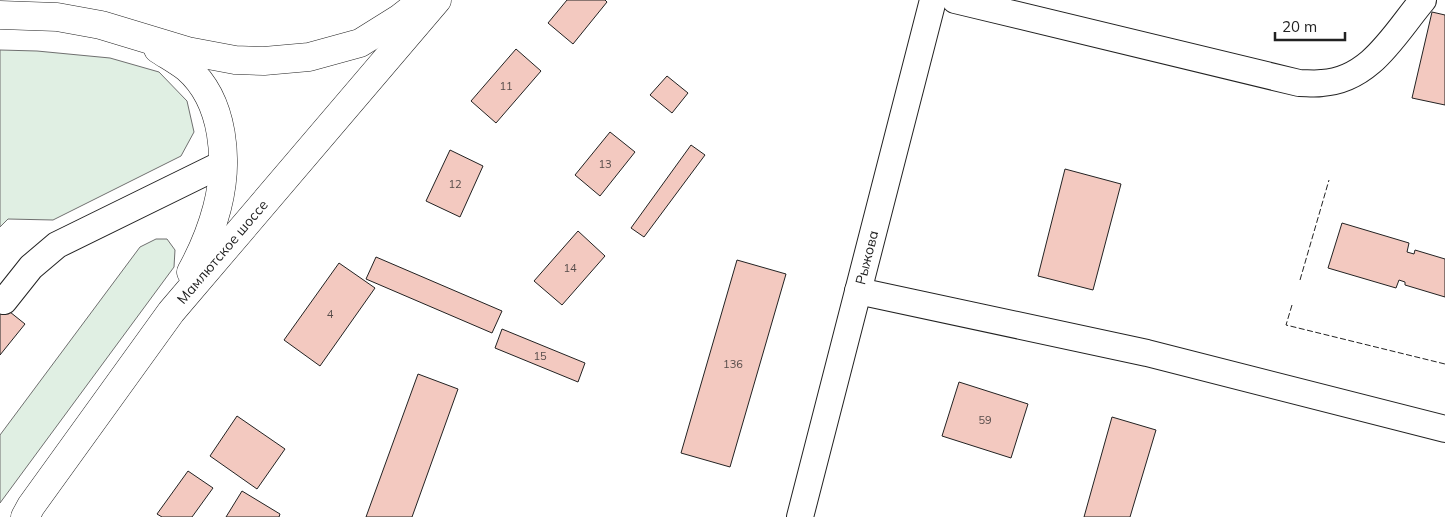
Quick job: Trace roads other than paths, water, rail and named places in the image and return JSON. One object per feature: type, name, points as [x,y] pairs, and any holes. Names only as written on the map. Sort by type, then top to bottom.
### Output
[{"type":"highway","points":[[0,15],[56,17],[101,25],[187,51],[250,61],[294,59],[334,51],[360,43],[400,18],[423,0]]},
{"type":"highway","name":"Мамлютское шоссе","points":[[24,513],[171,312],[437,0]]},
{"type":"highway","points":[[135,35],[187,68],[205,90],[214,107],[219,126],[222,164],[220,193],[209,234],[171,312]]},
{"type":"street","name":"Рыжова","points":[[800,517],[933,0]]},
{"type":"street","points":[[955,0],[1299,83],[1324,83],[1346,77],[1365,68],[1387,46],[1423,0]]},
{"type":"street","points":[[4,300],[31,267],[57,245],[222,164]]},
{"type":"street","points":[[858,290],[1147,353],[1445,429]]}]
